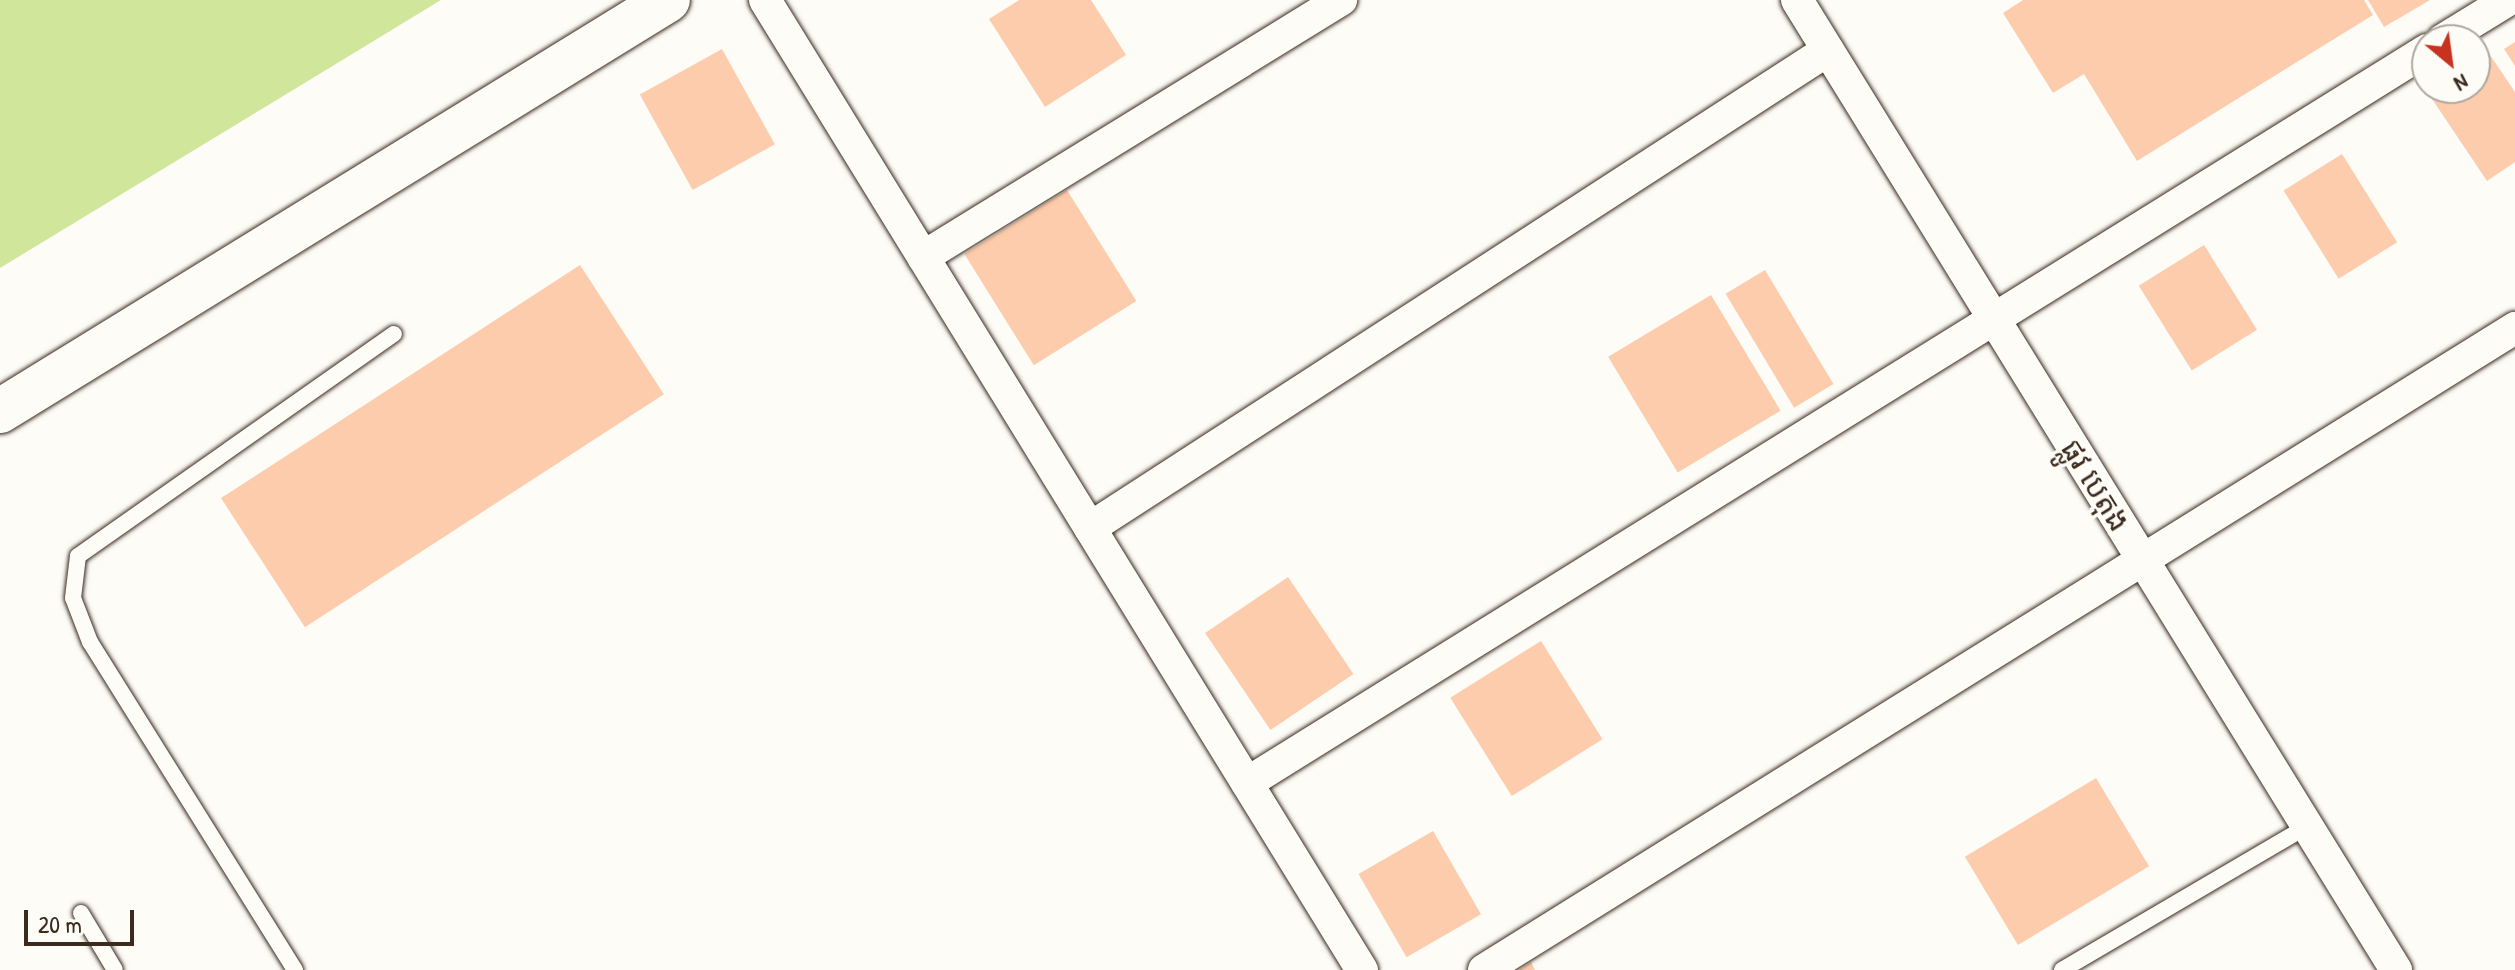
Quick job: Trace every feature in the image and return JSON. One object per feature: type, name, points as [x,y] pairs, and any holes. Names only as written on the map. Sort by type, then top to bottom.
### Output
[{"type":"main road","points":[[0,411],[668,0]]},
{"type":"street","points":[[765,0],[1362,970]]},
{"type":"street","points":[[923,257],[1341,0]]},
{"type":"street","name":"ផ្លូវ បេតុង","points":[[1797,0],[2396,970]]},
{"type":"street","points":[[2469,24],[2508,0]]},
{"type":"street","points":[[1090,528],[1828,50]]},
{"type":"street","points":[[1247,783],[2411,60]]},
{"type":"street","points":[[1484,970],[2515,328]]},
{"type":"lane","points":[[295,970],[90,642],[73,598],[78,556],[394,334]]},
{"type":"lane","points":[[2062,970],[2307,826]]},
{"type":"lane","points":[[81,913],[115,970]]},
{"type":"green space","points":[[0,0],[441,0],[0,268]]},
{"type":"building","points":[[1019,0],[1091,0],[1126,55],[1045,107],[989,19]]},
{"type":"building","points":[[2023,0],[2364,0],[2373,15],[2137,161],[2084,74],[2053,93],[2003,13]]},
{"type":"building","points":[[2368,0],[2430,0],[2384,27]]},
{"type":"building","points":[[2515,42],[2515,66],[2504,49]]},
{"type":"building","points":[[722,49],[775,144],[693,190],[640,95]]},
{"type":"building","points":[[2491,56],[2515,92],[2515,162],[2487,181],[2435,104],[2491,104]]},
{"type":"building","points":[[2342,154],[2397,242],[2339,279],[2283,191]]},
{"type":"building","points":[[1067,190],[1136,301],[1034,365],[964,254]]},
{"type":"building","points":[[2204,245],[2257,330],[2192,371],[2139,286]]},
{"type":"building","points":[[580,265],[664,394],[305,627],[221,498]]},
{"type":"building","points":[[1765,270],[1834,384],[1794,408],[1726,294]]},
{"type":"building","points":[[1711,295],[1781,411],[1678,473],[1608,357]]},
{"type":"building","points":[[1288,577],[1353,674],[1271,730],[1205,633]]},
{"type":"building","points":[[1541,641],[1602,739],[1512,796],[1450,698]]},
{"type":"building","points":[[2096,778],[2149,866],[2018,945],[1965,857]]},
{"type":"building","points":[[1433,831],[1481,914],[1407,957],[1359,874]]},
{"type":"building","points":[[1531,962],[1535,970],[1519,970]]}]
